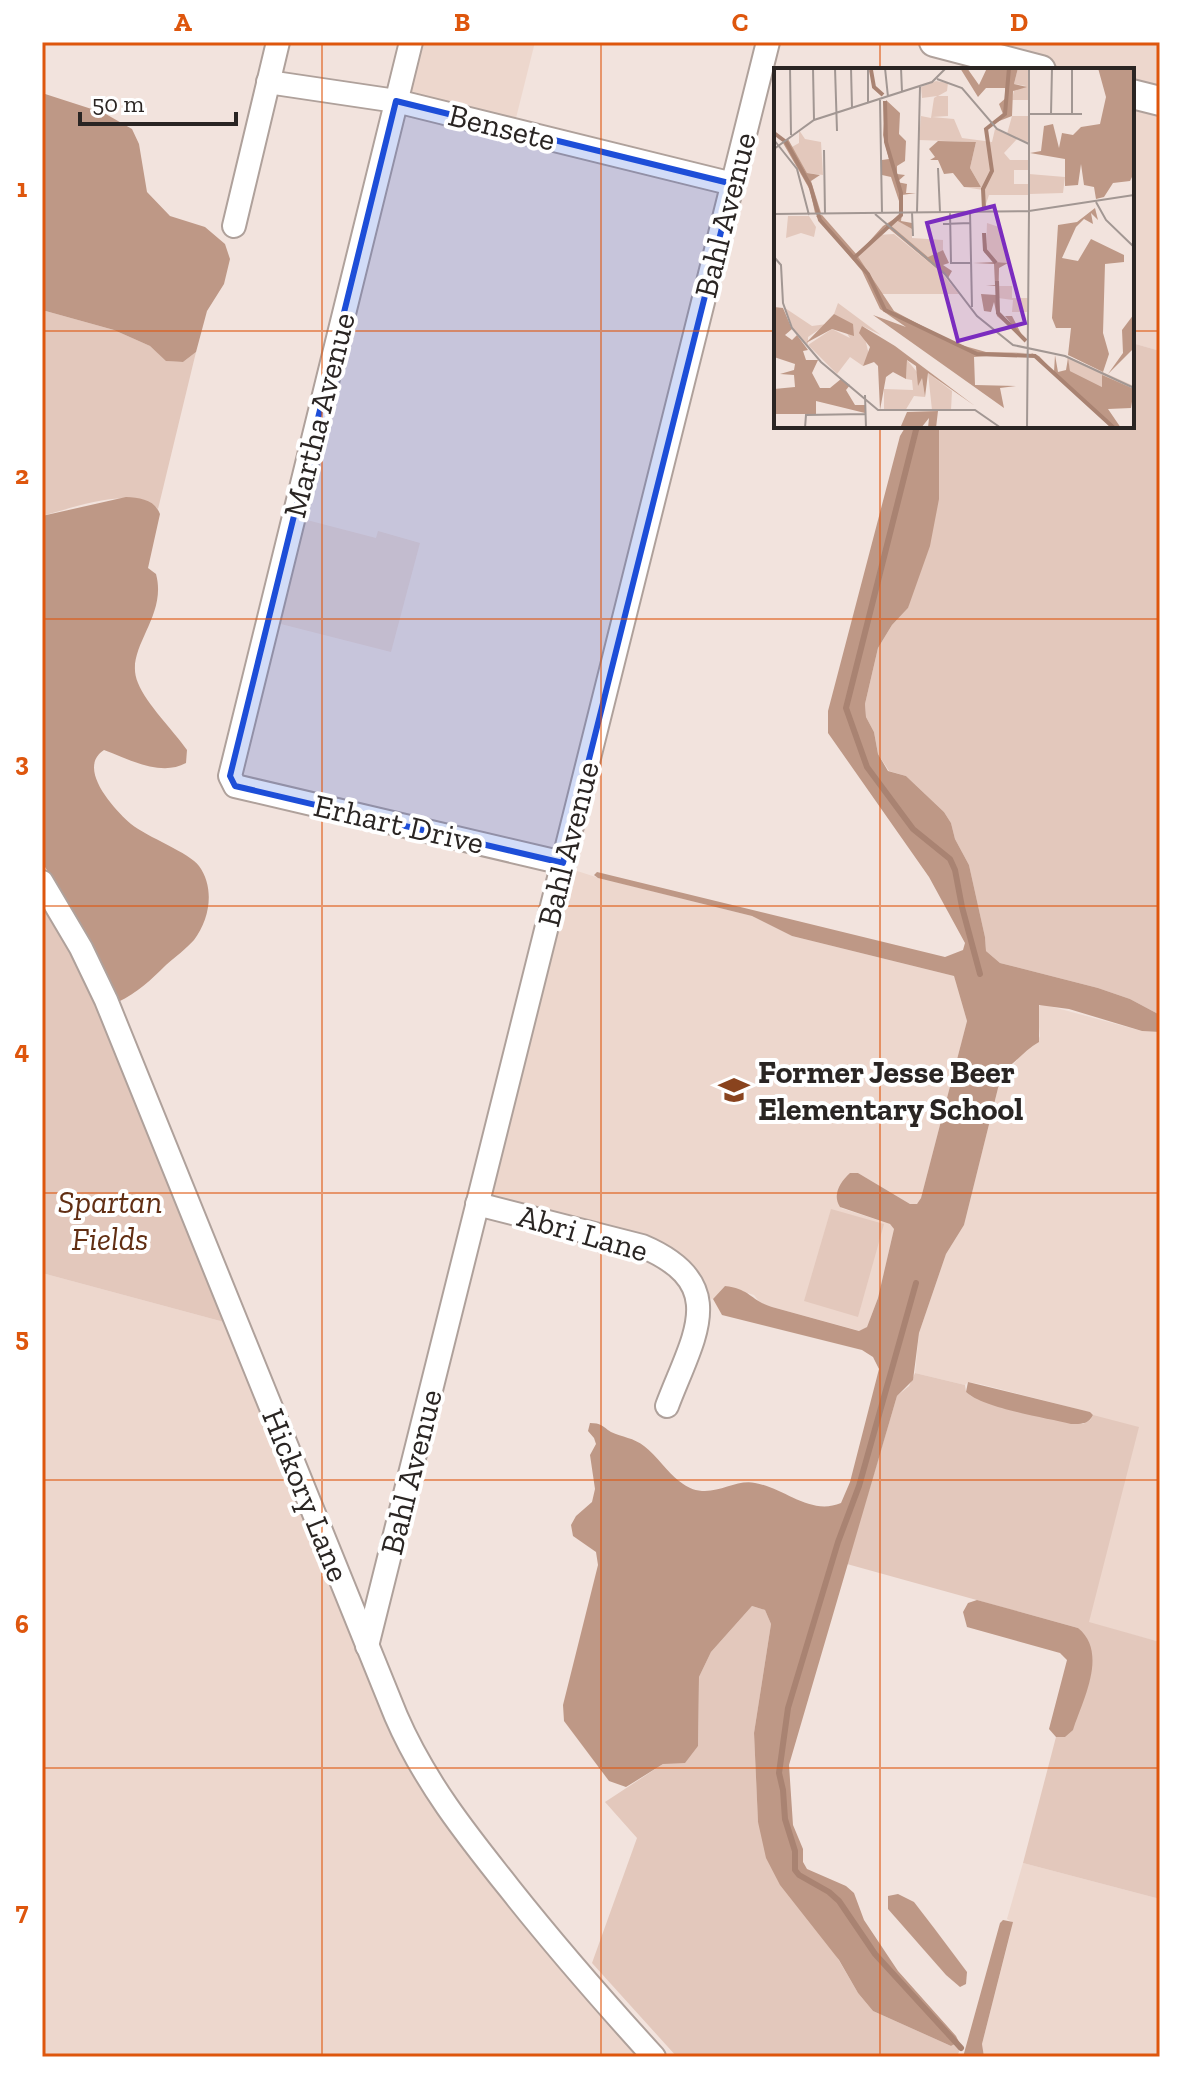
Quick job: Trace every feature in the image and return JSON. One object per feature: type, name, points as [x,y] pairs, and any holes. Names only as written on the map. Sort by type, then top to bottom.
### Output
[{"type":"main road","points":[[934,42],[1033,68]]},
{"type":"main road","points":[[1134,94],[1160,101]]},
{"type":"street","points":[[234,226],[278,42]]},
{"type":"street","name":"Martha Avenue","points":[[235,786],[230,776],[411,42]]},
{"type":"street","name":"Bahl Avenue","points":[[367,1646],[768,42]]},
{"type":"street","name":"Bensete","points":[[268,82],[396,101],[733,184]]},
{"type":"street","name":"Erhart Drive","points":[[235,786],[563,863]]},
{"type":"street","name":"Hickory Lane","points":[[42,882],[81,948],[127,1049],[407,1740],[445,1806],[548,1937],[654,2057]]},
{"type":"street","name":"Abri Lane","points":[[477,1204],[642,1246],[671,1260],[680,1268],[694,1289],[700,1309],[695,1334],[667,1406]]},
{"type":"highlighted area","points":[[396,101],[733,184],[563,863],[235,786],[230,776]]},
{"type":"shaded area","points":[[420,42],[535,42],[514,126],[406,100]]},
{"type":"shaded area","points":[[970,42],[1160,42],[1160,351],[1134,344],[1134,68],[964,68]]},
{"type":"shaded area","points":[[42,93],[104,113],[132,129],[139,144],[147,192],[170,216],[205,227],[225,244],[230,259],[224,284],[207,311],[196,352],[183,362],[166,361],[150,346],[114,330],[42,310]]},
{"type":"shaded area","points":[[905,428],[938,428],[939,499],[930,546],[908,608],[892,625],[878,648],[865,704],[878,754],[888,771],[906,776],[944,812],[951,823],[955,839],[969,865],[986,951],[1000,963],[1098,988],[1130,999],[1160,1015],[1160,1032],[1142,1031],[1069,1009],[1039,1005],[1039,1042],[1002,1072],[964,1225],[946,1254],[919,1333],[913,1380],[897,1396],[789,1765],[793,1825],[807,1869],[846,1886],[854,1893],[864,1920],[898,1971],[956,2036],[959,2042],[951,2046],[873,2011],[858,1993],[839,1960],[780,1885],[766,1858],[758,1822],[754,1733],[771,1624],[765,1610],[752,1606],[711,1652],[699,1677],[698,1746],[685,1763],[663,1764],[626,1787],[609,1781],[564,1721],[563,1705],[598,1565],[596,1552],[573,1536],[571,1525],[592,1502],[595,1489],[590,1455],[596,1444],[588,1431],[590,1423],[599,1424],[640,1443],[679,1481],[700,1491],[755,1483],[808,1504],[830,1506],[841,1503],[850,1482],[879,1369],[873,1357],[862,1350],[722,1315],[713,1299],[725,1286],[746,1292],[772,1307],[859,1331],[867,1327],[878,1298],[894,1229],[890,1224],[840,1207],[837,1193],[850,1173],[858,1173],[910,1204],[917,1204],[921,1198],[967,1021],[954,976],[792,936],[752,916],[594,875],[597,872],[945,957],[963,950],[965,943],[929,877],[828,733],[828,711],[900,436]]},
{"type":"shaded area","points":[[126,497],[150,502],[160,514],[148,568],[156,574],[156,605],[140,645],[135,670],[147,700],[187,750],[186,763],[176,767],[155,767],[104,750],[96,758],[96,777],[108,799],[131,824],[178,850],[199,866],[209,894],[204,923],[194,940],[144,986],[118,1002],[89,940],[42,862],[42,516]]},
{"type":"shaded area","points":[[303,519],[376,538],[378,531],[420,543],[391,652],[277,623]]},
{"type":"shaded area","name":"Former Jesse Beer Elementary School","points":[[574,870],[752,916],[792,936],[954,976],[967,1021],[921,1198],[917,1204],[910,1204],[858,1173],[841,1208],[890,1224],[894,1229],[878,1298],[867,1327],[860,1331],[772,1307],[760,1303],[754,1295],[725,1286],[713,1299],[703,1297],[690,1271],[490,1202]]},
{"type":"shaded area","points":[[1042,1004],[1142,1031],[1160,1032],[1160,1642],[1089,1623],[1093,1415],[980,1384],[968,1382],[965,1385],[915,1373],[919,1333],[946,1254],[964,1225],[1002,1072],[1014,1064],[1024,1050],[1036,1044],[1040,1036],[1037,1008]]},
{"type":"shaded area","points":[[42,1273],[224,1322],[388,1722],[419,1786],[496,1889],[642,2057],[42,2057]]},
{"type":"shaded area","points":[[968,1382],[1093,1415],[1086,1422],[1071,1424],[1016,1412],[974,1398],[966,1392]]},
{"type":"shaded area","points":[[977,1600],[1078,1628],[1087,1638],[1092,1650],[1092,1664],[1087,1692],[1073,1730],[1065,1737],[1056,1737],[1049,1729],[1067,1660],[1060,1653],[967,1627],[963,1612],[968,1603]]},
{"type":"shaded area","points":[[1023,1863],[1160,1899],[1160,2057],[984,2057],[982,2044],[1011,1931],[1012,1922],[1007,1919]]},
{"type":"shaded area","points":[[898,1894],[914,1902],[934,1928],[967,1972],[966,1984],[960,1987],[946,1975],[888,1909],[888,1896]]},
{"type":"shaded area","points":[[1003,1920],[1013,1922],[982,2044],[984,2057],[963,2057],[1000,1923]]},
{"type":"green space","points":[[42,310],[114,330],[150,346],[167,361],[183,362],[196,352],[158,509],[147,502],[118,499],[102,500],[42,516]]},
{"type":"green space","points":[[1134,344],[1160,351],[1160,1015],[1130,999],[1098,988],[1000,963],[986,951],[969,865],[955,839],[951,823],[944,812],[906,776],[889,771],[878,754],[865,704],[878,648],[892,625],[908,608],[939,430],[1134,428]]},
{"type":"green space","name":"Spartan Fields","points":[[42,900],[71,946],[101,1010],[224,1322],[42,1273]]},
{"type":"green space","points":[[831,1209],[884,1224],[858,1317],[804,1301]]},
{"type":"green space","points":[[915,1373],[965,1385],[966,1392],[971,1396],[1023,1413],[1083,1424],[1093,1415],[1139,1427],[1089,1622],[1160,1642],[1160,1899],[1023,1863],[1056,1737],[1065,1737],[1089,1682],[1091,1656],[1078,1628],[847,1564],[897,1396],[909,1386]]},
{"type":"green space","points":[[752,1606],[765,1610],[771,1624],[754,1733],[758,1822],[858,1993],[873,2011],[951,2046],[958,2043],[961,2046],[957,2057],[677,2057],[592,1963],[637,1838],[605,1802],[663,1764],[698,1746],[699,1677],[711,1652]]},
{"type":"waterway","points":[[916,428],[846,708],[867,767],[913,829],[950,859],[980,974]]},
{"type":"waterway","points":[[916,1283],[859,1486],[838,1542],[788,1708],[779,1773],[785,1819],[795,1851],[795,1870],[839,1901],[875,1954],[961,2048]]},
{"type":"place","name":"Former Jesse Beer Elementary School","points":[[734,1090]]}]
